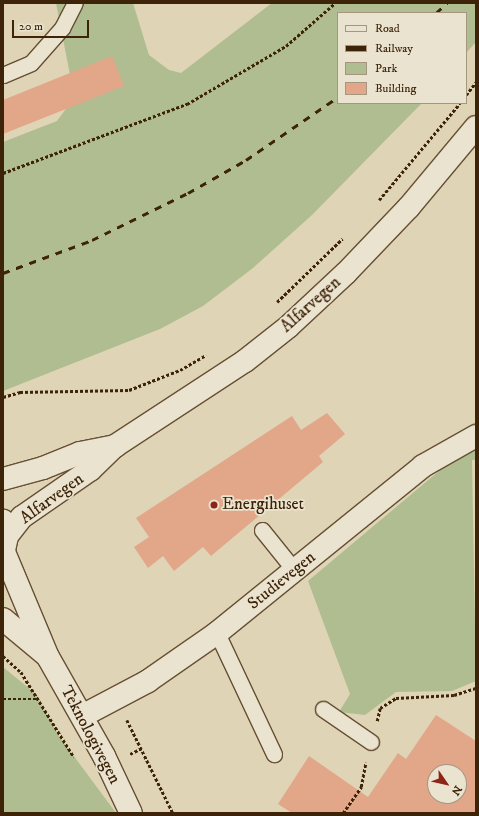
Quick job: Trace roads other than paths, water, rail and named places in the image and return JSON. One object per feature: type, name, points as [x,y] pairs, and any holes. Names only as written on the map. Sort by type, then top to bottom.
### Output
[{"type":"street","name":"Alfarvegen","points":[[4,541],[22,518],[90,470],[115,446],[245,361],[288,327],[346,273],[409,207],[476,127]]},
{"type":"street","name":"Studievegen","points":[[82,716],[115,699],[217,633],[423,466],[474,434]]},
{"type":"street","name":"Alfarvegen","points":[[3,479],[43,468],[80,453],[115,446]]},
{"type":"street","name":"Teknologivegen","points":[[4,541],[48,657],[82,716],[131,813]]},
{"type":"street","name":"Teknologivegen","points":[[3,619],[48,657]]},
{"type":"lane","points":[[3,75],[31,63],[62,28],[75,3]]},
{"type":"lane","points":[[262,530],[295,571]]},
{"type":"lane","points":[[217,633],[274,754]]},
{"type":"lane","points":[[323,709],[371,742]]},
{"type":"railway","points":[[437,12],[447,3]]},
{"type":"railway","points":[[3,273],[92,240],[188,193],[246,160],[337,98]]},
{"type":"place","name":"Energihuset","points":[[214,505]]}]
